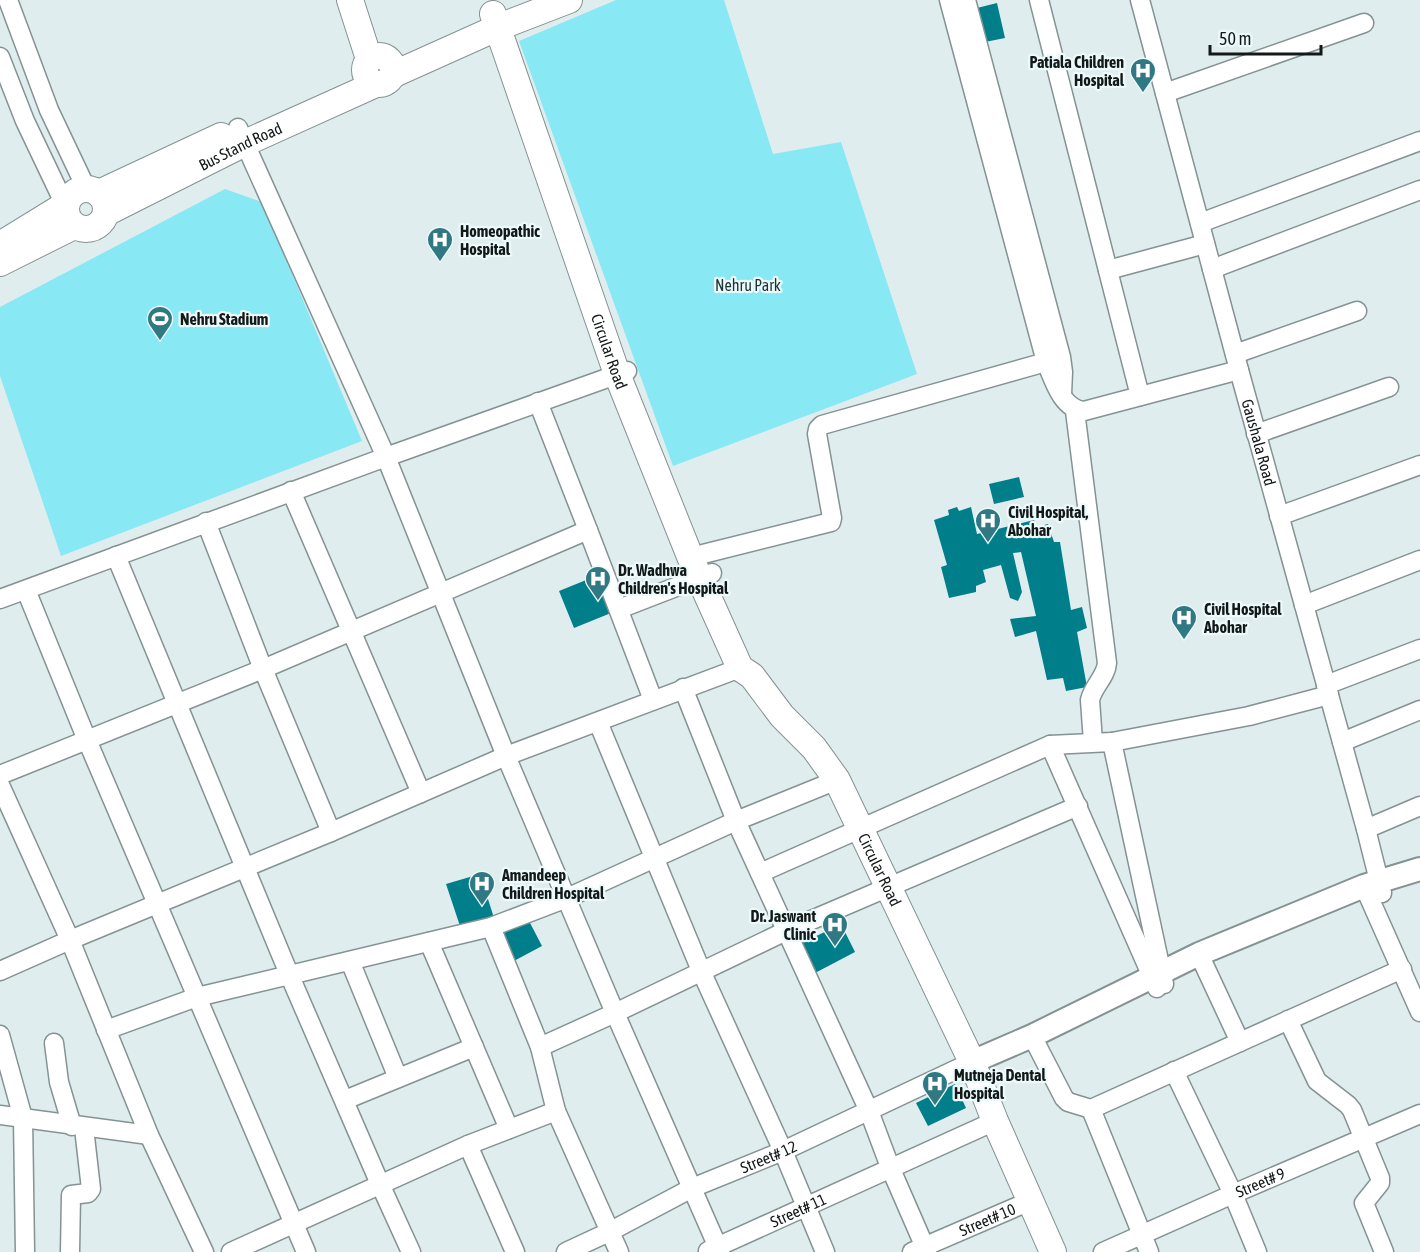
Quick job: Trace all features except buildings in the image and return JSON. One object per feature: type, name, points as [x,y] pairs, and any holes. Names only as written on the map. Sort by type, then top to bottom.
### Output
[{"type":"main road","points":[[350,0],[378,67]]},
{"type":"main road","points":[[363,0],[378,67]]},
{"type":"main road","name":"Bus Stand Road","points":[[502,19],[528,0]]},
{"type":"main road","name":"Bus Stand Road","points":[[0,263],[69,215],[79,189],[97,198],[242,136],[378,67],[502,19],[569,0]]},
{"type":"main road","name":"Circular Road","points":[[502,19],[623,372],[705,568],[751,663],[746,672],[782,716],[823,758],[837,780],[976,1072],[995,1121],[1053,1252]]},
{"type":"main road","name":"Bus Stand Road","points":[[69,215],[80,229],[99,225],[97,198]]},
{"type":"main road","name":"Bus Stand Road","points":[[0,245],[69,215]]},
{"type":"main road","name":"Circular Road","points":[[976,1072],[1007,1116],[1068,1252]]},
{"type":"street","points":[[8,0],[49,110],[97,198]]},
{"type":"street","points":[[949,0],[1046,362],[1068,406],[1075,411],[1084,411],[1140,396],[1237,362],[1357,311]]},
{"type":"street","points":[[966,0],[1061,357],[1062,395]]},
{"type":"street","points":[[1039,0],[1140,396]]},
{"type":"street","name":"Gaushala Road","points":[[1144,1],[1165,93],[1205,244],[1366,829],[1374,890],[1420,1012]]},
{"type":"street","points":[[1165,93],[1364,22]]},
{"type":"street","points":[[0,57],[25,121],[69,215]]},
{"type":"street","points":[[242,136],[386,457],[506,756],[615,1014],[693,1188],[714,1250]]},
{"type":"street","points":[[1200,223],[1420,141]]},
{"type":"street","points":[[1212,269],[1420,190]]},
{"type":"street","points":[[1108,270],[1205,244]]},
{"type":"street","points":[[619,609],[705,568],[831,522],[817,434],[822,425],[1046,362]]},
{"type":"street","points":[[0,599],[291,491],[623,372]]},
{"type":"street","points":[[1256,434],[1389,387]]},
{"type":"street","points":[[538,402],[653,700]]},
{"type":"street","points":[[1075,411],[1107,663],[1107,668],[1091,693],[1093,742]]},
{"type":"street","points":[[1279,516],[1420,465]]},
{"type":"street","points":[[291,491],[353,631],[420,793]]},
{"type":"street","points":[[206,522],[263,669],[331,832]]},
{"type":"street","points":[[0,775],[263,669],[588,530]]},
{"type":"street","points":[[116,556],[290,974],[411,1252]]},
{"type":"street","points":[[1304,605],[1420,560]]},
{"type":"street","points":[[26,590],[87,740],[306,1252]]},
{"type":"street","points":[[760,873],[1050,745],[1112,742],[1249,716],[1328,690],[1420,649]]},
{"type":"street","points":[[0,971],[506,756],[683,688],[746,672]]},
{"type":"street","points":[[683,688],[736,821],[869,1111],[921,1250]]},
{"type":"street","points":[[1342,742],[1420,710]]},
{"type":"street","points":[[598,722],[702,973],[783,1151],[825,1252]]},
{"type":"street","points":[[1112,742],[1159,980]]},
{"type":"street","points":[[1050,745],[1159,980]]},
{"type":"street","points":[[106,1030],[197,997],[491,927],[567,898],[736,821],[837,780]]},
{"type":"street","points":[[0,785],[69,940],[149,1135],[204,1252]]},
{"type":"street","points":[[540,1047],[702,973],[786,931],[1078,806]]},
{"type":"street","points":[[1366,829],[1420,806]]},
{"type":"street","points":[[976,1072],[1201,960],[1420,869]]},
{"type":"street","points":[[1374,890],[1420,882]]},
{"type":"street","points":[[491,927],[540,1047],[556,1111],[619,1252]]},
{"type":"street","points":[[429,942],[509,1129]]},
{"type":"street","points":[[1201,960],[1240,1042]]},
{"type":"street","points":[[350,961],[398,1078]]},
{"type":"street","points":[[1035,1041],[1064,1098],[1068,1102],[1090,1109],[1402,969]]},
{"type":"street","points":[[1288,1020],[1317,1081],[1348,1105],[1364,1139],[1380,1182],[1364,1203],[1384,1252]]},
{"type":"street","points":[[0,1035],[24,1118],[24,1252]]},
{"type":"street","points":[[54,1043],[59,1082],[78,1127],[91,1189],[88,1193],[71,1195],[70,1252]]},
{"type":"street","points":[[345,1100],[474,1047]]},
{"type":"street","points":[[1174,1071],[1233,1194],[1257,1252]]},
{"type":"street","name":"Street# 12","points":[[566,1252],[693,1188],[783,1151],[869,1111],[976,1072]]},
{"type":"street","points":[[1090,1109],[1145,1244]]},
{"type":"street","points":[[231,1252],[468,1145],[556,1111]]},
{"type":"street","name":"Street# 9","points":[[1103,1252],[1145,1244],[1233,1194],[1420,1114]]},
{"type":"street","points":[[0,1115],[149,1135]]},
{"type":"street","name":"Street# 11","points":[[714,1250],[995,1121]]},
{"type":"street","points":[[468,1145],[515,1252]]},
{"type":"street","name":"Street# 10","points":[[921,1250],[1030,1201]]},
{"type":"green space","name":"Nehru Park","points":[[616,0],[724,0],[773,154],[841,142],[917,374],[673,466],[519,41]]},
{"type":"green space","name":"Nehru Stadium","points":[[225,189],[262,202],[362,441],[61,556],[0,376],[0,307]]},
{"type":"place","name":"Patiala Children Hospital","points":[[1143,94]]},
{"type":"place","name":"Homeopathic Hospital","points":[[440,263]]},
{"type":"place","name":"Nehru Stadium","points":[[160,342]]},
{"type":"place","name":"Civil Hospital, Abohar","points":[[988,544]]},
{"type":"place","name":"Dr. Wadhwa Children's Hospital","points":[[598,602]]},
{"type":"place","name":"Civil Hospital Abohar","points":[[1184,641]]},
{"type":"place","name":"Amandeep Children Hospital","points":[[482,907]]},
{"type":"place","name":"Dr. Jaswant Clinic","points":[[835,948]]},
{"type":"place","name":"Mutneja Dental Hospital","points":[[935,1107]]}]
